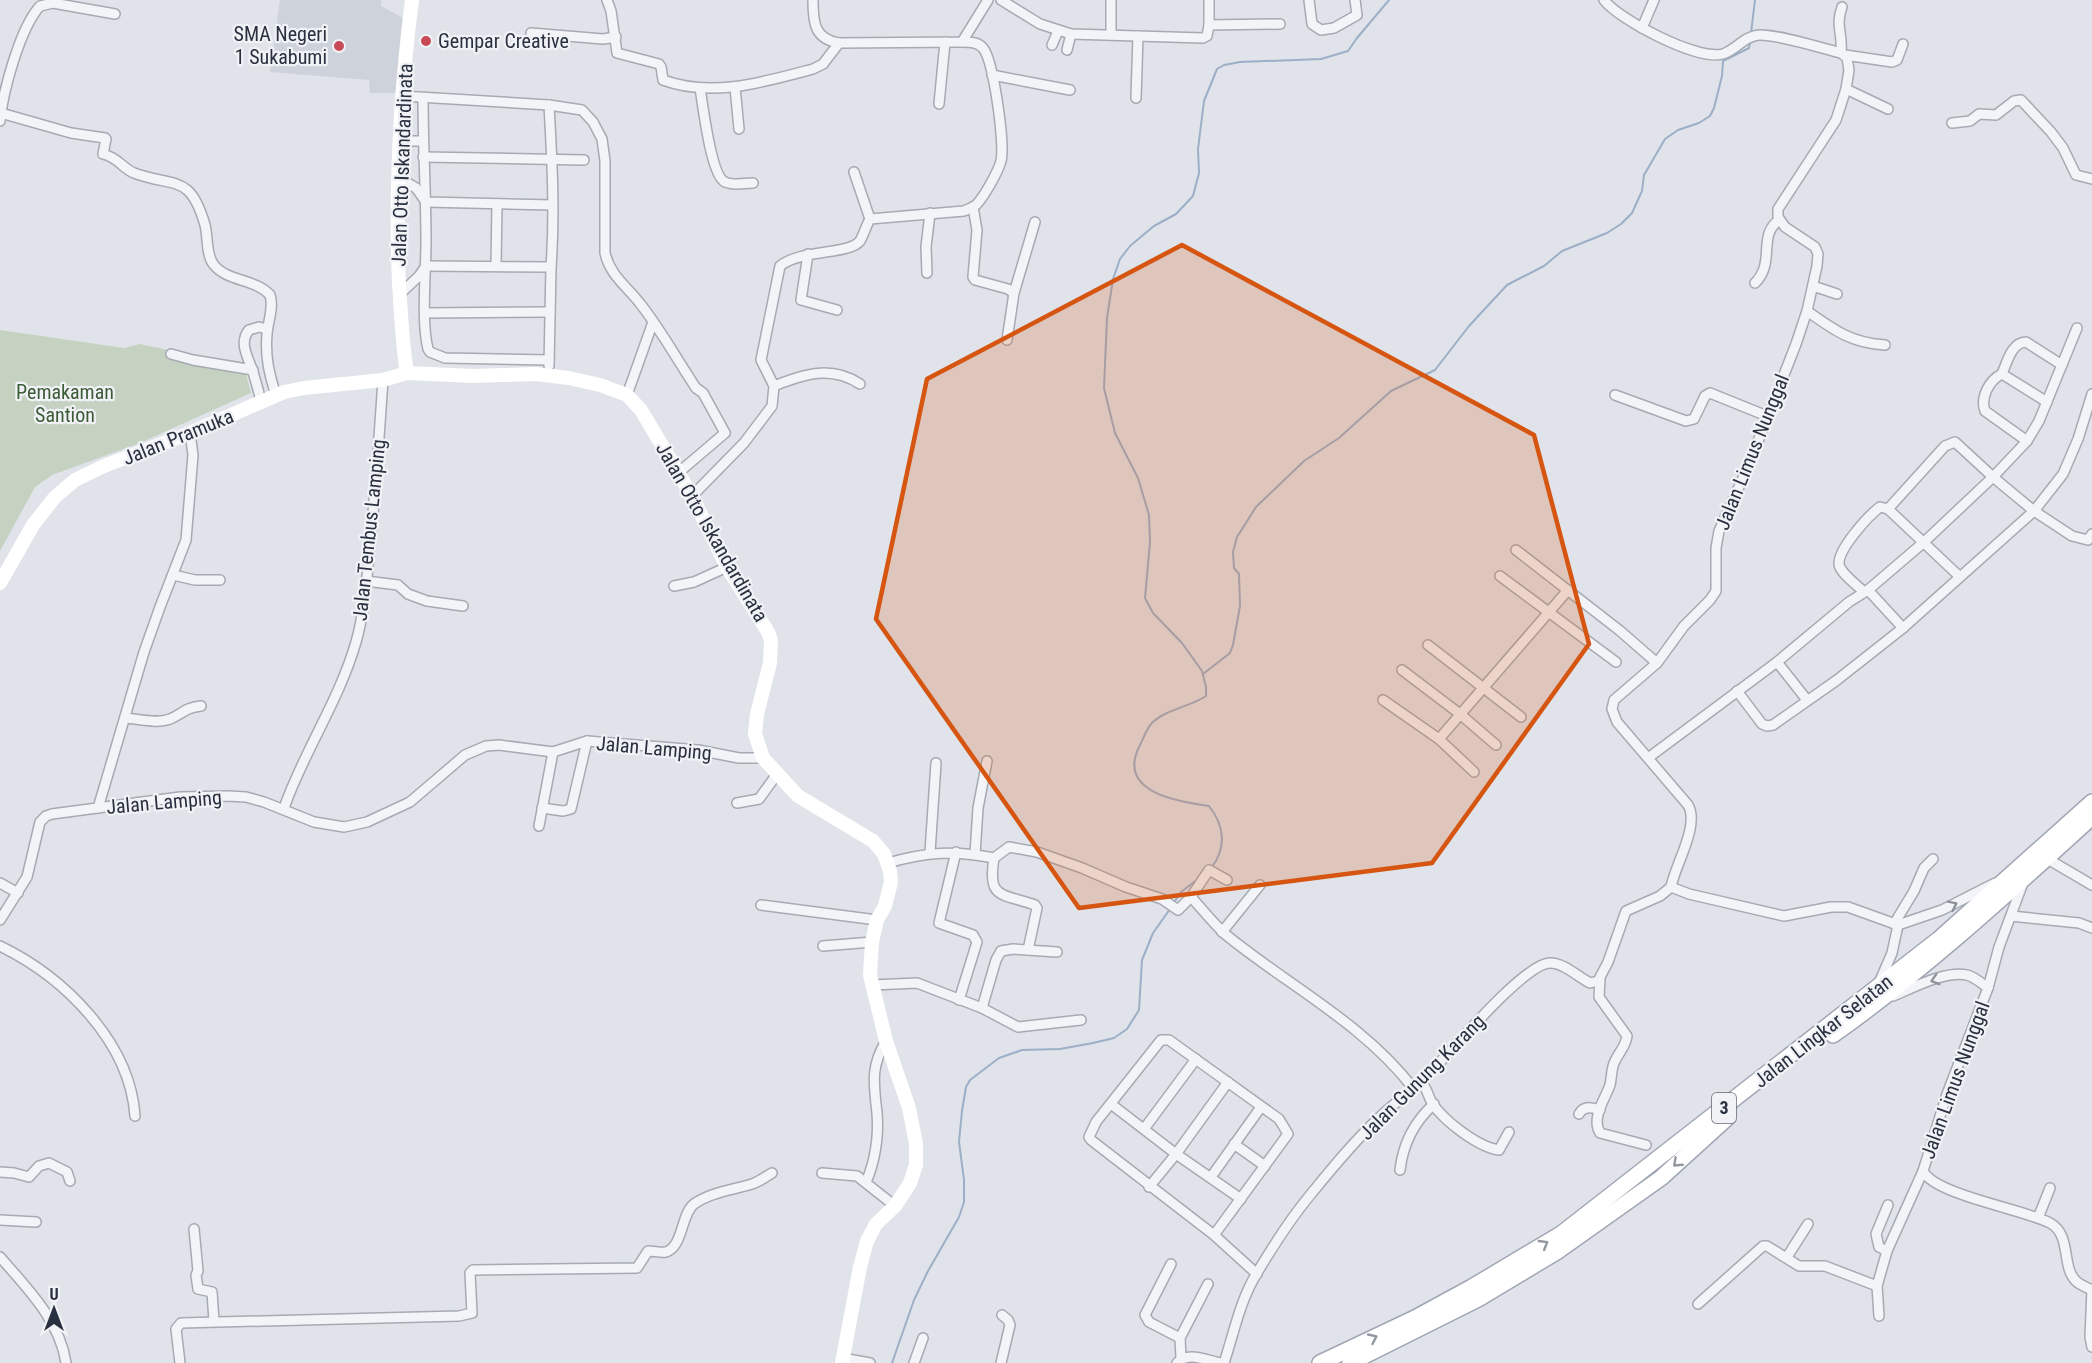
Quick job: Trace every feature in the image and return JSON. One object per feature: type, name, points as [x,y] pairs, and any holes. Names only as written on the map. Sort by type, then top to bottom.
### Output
[{"type":"main road","name":"Jalan Otto Iskandardinata","points":[[407,374],[397,229],[402,96],[412,0]]},
{"type":"main road","points":[[407,374],[548,375],[600,385],[627,395]]},
{"type":"main road","name":"Jalan Pramuka","points":[[0,583],[46,506],[75,480],[104,466],[190,434],[276,395],[304,388],[383,380],[407,374]]},
{"type":"main road","name":"Jalan Otto Iskandardinata","points":[[627,395],[641,410],[692,496],[727,567],[764,624],[771,640],[770,663],[756,720],[757,743],[763,758],[798,796],[873,841],[888,863]]},
{"type":"main road","name":"Jalan Lingkar Selatan","points":[[1350,1363],[1475,1293],[1558,1251],[1661,1178],[1724,1119],[1878,996],[2021,874],[2092,802]]},
{"type":"main road","name":"Jalan Lingkar Selatan","points":[[2021,874],[2046,858],[2092,817]]},
{"type":"main road","points":[[842,1360],[867,1241],[876,1224],[895,1206],[910,1183],[916,1165],[909,1108],[886,1043],[872,985],[872,942],[877,920],[888,896],[891,878],[888,863]]},
{"type":"main road","name":"Jalan Lingkar Selatan","points":[[1320,1363],[1414,1318],[1475,1293]]},
{"type":"street","points":[[607,0],[616,37],[617,53],[659,64],[664,81],[700,88],[735,87],[813,69],[823,64],[839,43]]},
{"type":"street","points":[[813,0],[816,28],[819,35],[829,42],[977,44],[982,46],[992,75],[997,100],[1002,157],[998,170],[979,202],[960,212],[870,219]]},
{"type":"street","points":[[962,42],[988,0]]},
{"type":"street","points":[[1001,0],[1021,14],[1058,31],[1071,34],[1203,38],[1207,36],[1209,25],[1209,0]]},
{"type":"street","points":[[1111,0],[1111,35]]},
{"type":"street","points":[[1309,0],[1312,24],[1321,30],[1334,28],[1357,15],[1356,0]]},
{"type":"street","points":[[1604,0],[1612,10],[1642,28],[1680,46],[1707,54],[1722,54],[1745,39],[1758,35],[1843,54],[1892,62],[1897,60],[1903,44]]},
{"type":"street","points":[[1642,28],[1654,0]]},
{"type":"street","points":[[0,121],[2,96],[25,30],[40,6],[53,3],[115,14]]},
{"type":"street","points":[[1755,284],[1765,269],[1767,240],[1770,231],[1779,220],[1780,205],[1836,120],[1846,89],[1849,65],[1843,54],[1838,21],[1842,7]]},
{"type":"street","points":[[1209,25],[1280,24]]},
{"type":"street","points":[[1052,45],[1058,31]]},
{"type":"street","points":[[531,33],[603,39],[616,37]]},
{"type":"street","points":[[1067,50],[1071,34]]},
{"type":"street","points":[[1136,98],[1138,36]]},
{"type":"street","points":[[939,104],[945,42]]},
{"type":"street","points":[[992,75],[1070,90]]},
{"type":"street","points":[[735,87],[739,129]]},
{"type":"street","points":[[700,88],[713,163],[719,177],[726,183],[753,183]]},
{"type":"street","points":[[1846,89],[1888,109]]},
{"type":"street","points":[[402,96],[549,105],[582,110],[590,116],[604,148],[607,263],[612,273],[641,304],[696,388],[703,393],[725,433],[678,473]]},
{"type":"street","points":[[423,98],[428,349],[439,356],[549,360]]},
{"type":"street","points":[[1952,123],[1970,122],[1979,114],[1996,115],[2014,101],[2021,100],[2063,148],[2076,175],[2092,179]]},
{"type":"street","points":[[548,375],[553,241],[549,105]]},
{"type":"street","points":[[1,113],[71,133],[105,138],[103,154],[115,158],[133,172],[168,180],[186,187],[199,208],[205,224],[214,265],[223,274],[257,287],[270,295],[267,363],[276,395]]},
{"type":"street","points":[[400,141],[423,141]]},
{"type":"street","points":[[423,157],[584,160]]},
{"type":"street","points":[[692,496],[744,443],[772,406],[774,386],[761,360],[779,270],[787,261],[808,254],[854,245],[860,240],[870,219],[854,172]]},
{"type":"street","points":[[399,178],[416,188],[426,202]]},
{"type":"street","points":[[426,202],[552,205]]},
{"type":"street","points":[[496,267],[497,204]]},
{"type":"street","points":[[973,207],[977,230],[973,278],[1014,293]]},
{"type":"street","points":[[927,273],[926,247],[930,213]]},
{"type":"street","name":"Jalan Limus Nunggal","points":[[1671,887],[1693,815],[1688,806],[1617,722],[1612,710],[1614,700],[1657,663],[1684,626],[1716,591],[1716,540],[1748,467],[1807,311],[1818,260],[1817,250],[1812,244],[1785,227],[1779,220]]},
{"type":"street","points":[[1006,340],[1014,293],[1035,222]]},
{"type":"street","points":[[808,254],[801,300],[837,310]]},
{"type":"street","points":[[400,294],[426,266]]},
{"type":"street","points":[[426,266],[551,267]]},
{"type":"street","points":[[1813,286],[1837,294]]},
{"type":"street","points":[[1807,311],[1858,341],[1885,345]]},
{"type":"street","points":[[426,314],[550,312]]},
{"type":"street","points":[[627,395],[653,322]]},
{"type":"street","points":[[261,402],[253,370],[245,351],[245,336],[249,330],[259,327],[267,329]]},
{"type":"street","points":[[1648,758],[1777,662],[1866,591],[1923,543],[1993,477],[2027,441],[2039,421],[2077,328]]},
{"type":"street","points":[[2027,441],[1985,411],[1982,404],[1983,396],[1996,377],[2002,374],[2016,345],[2022,342],[2026,342],[2062,365]]},
{"type":"street","points":[[171,354],[253,370]]},
{"type":"street","points":[[774,386],[814,374],[844,375],[860,384]]},
{"type":"street","points":[[2002,374],[2047,402]]},
{"type":"street","name":"Jalan Tembus Lamping","points":[[284,808],[300,767],[325,721],[346,671],[364,608],[374,514],[383,380]]},
{"type":"street","points":[[1615,395],[1686,421],[1694,418],[1705,396],[1710,393],[1767,416]]},
{"type":"street","points":[[1737,691],[1759,721],[1767,726],[1773,724],[1903,628],[2034,511],[2063,474],[2078,439],[2092,394]]},
{"type":"street","points":[[98,808],[144,652],[184,549],[188,532],[193,455],[190,434]]},
{"type":"street","points":[[1888,509],[1945,446],[1953,442],[1959,444],[1993,477],[2034,511],[2072,536],[2088,540],[2092,534]]},
{"type":"street","points":[[1903,628],[1839,566],[1839,560],[1850,539],[1877,509],[1884,507],[1888,509],[1959,576]]},
{"type":"street","points":[[1516,550],[1619,630],[1657,663]]},
{"type":"street","points":[[675,586],[694,582],[727,567]]},
{"type":"street","points":[[173,575],[195,580],[220,580]]},
{"type":"street","points":[[1500,576],[1616,662]]},
{"type":"street","points":[[366,581],[398,585],[408,594],[427,601],[463,606]]},
{"type":"street","points":[[1439,739],[1568,590]]},
{"type":"street","points":[[1428,645],[1521,717]]},
{"type":"street","points":[[1777,662],[1807,700]]},
{"type":"street","points":[[1402,670],[1496,745]]},
{"type":"street","points":[[1383,700],[1439,739],[1474,772]]},
{"type":"street","points":[[125,718],[160,721],[171,718],[188,707],[201,706]]},
{"type":"street","points":[[542,808],[563,812],[571,809],[587,741]]},
{"type":"street","name":"Jalan Lamping","points":[[0,920],[18,893],[30,867],[38,828],[43,818],[52,814],[180,797],[228,796],[246,797],[284,808],[325,825],[344,827],[385,814],[410,802],[465,755],[474,750],[498,746],[553,752],[587,741],[698,750],[739,758],[763,758]]},
{"type":"street","points":[[539,826],[553,752]]},
{"type":"street","points":[[975,855],[978,808],[987,761]]},
{"type":"street","points":[[930,852],[936,763]]},
{"type":"street","points":[[737,803],[759,799],[777,774]]},
{"type":"street","points":[[1028,950],[1035,906],[1006,896],[995,889],[992,880],[994,858],[1011,847],[1037,852],[1082,868],[1125,887],[1162,899],[1175,909],[1181,909],[1209,870],[1227,880]]},
{"type":"street","points":[[888,863],[930,852],[956,852],[994,858]]},
{"type":"street","points":[[956,852],[939,923],[973,935],[977,942],[959,1000]]},
{"type":"street","points":[[2046,858],[2092,885]]},
{"type":"street","points":[[1878,996],[1893,953],[1896,924],[1924,868],[1933,859]]},
{"type":"street","points":[[1646,1145],[1600,1133],[1597,1126],[1615,1061],[1626,1044],[1627,1036],[1599,997],[1600,979],[1614,948],[1626,911],[1660,896],[1671,887],[1689,894],[1784,916],[1831,907],[1848,908],[1896,924],[1942,910],[2021,874]]},
{"type":"street","name":"Jalan Limus Nunggal","points":[[2021,874],[2011,916],[1999,946],[1988,988],[1947,1094],[1923,1171],[1932,1181],[1951,1190],[2038,1218],[2058,1229],[2063,1239],[2072,1276],[2092,1290]]},
{"type":"street","points":[[0,883],[18,893]]},
{"type":"street","points":[[1222,932],[1260,885]]},
{"type":"street","points":[[1191,897],[1222,932],[1317,1000],[1417,1085],[1425,1085],[1434,1104],[1454,1126],[1496,1150],[1502,1148],[1509,1132]]},
{"type":"street","points":[[761,905],[877,920]]},
{"type":"street","points":[[2011,916],[2079,923],[2092,928]]},
{"type":"street","points":[[823,946],[872,942]]},
{"type":"street","points":[[0,946],[61,986],[100,1028],[128,1077],[133,1094],[135,1116]]},
{"type":"street","points":[[982,1008],[998,955],[1008,949],[1057,952]]},
{"type":"street","name":"Jalan Gunung Karang","points":[[1179,1361],[1196,1357],[1222,1363],[1244,1301],[1257,1274],[1323,1179],[1381,1116],[1417,1085],[1478,1020],[1521,980],[1546,964],[1556,964],[1590,983],[1600,979]]},
{"type":"street","points":[[1878,996],[1950,975],[1968,975],[1988,988]]},
{"type":"street","points":[[872,985],[917,983],[982,1008],[1018,1028],[1081,1020]]},
{"type":"street","points":[[1214,1236],[1288,1134],[1279,1119],[1169,1040],[1164,1039],[1157,1042],[1090,1132],[1091,1140],[1214,1236],[1257,1274]]},
{"type":"street","points":[[866,1182],[872,1168],[876,1146],[877,1113],[874,1089],[876,1064],[886,1043]]},
{"type":"street","points":[[1144,1129],[1196,1059]]},
{"type":"street","points":[[1149,1187],[1228,1082]]},
{"type":"street","points":[[1111,1104],[1240,1199]]},
{"type":"street","points":[[1400,1170],[1402,1157],[1418,1120],[1434,1104]]},
{"type":"street","points":[[1211,1177],[1261,1107]]},
{"type":"street","points":[[1579,1114],[1586,1108],[1600,1110]]},
{"type":"street","points":[[1234,1144],[1265,1166]]},
{"type":"street","points":[[0,1172],[29,1177],[39,1166],[50,1163],[67,1172],[70,1181]]},
{"type":"street","points":[[1879,1316],[1877,1286],[1887,1251],[1923,1171]]},
{"type":"street","points":[[180,1363],[177,1326],[182,1323],[423,1318],[470,1314],[472,1309],[470,1273],[473,1270],[637,1268],[648,1251],[667,1252],[673,1247],[689,1210],[695,1204],[727,1190],[754,1184],[772,1173]]},
{"type":"street","points":[[822,1173],[857,1176],[895,1206]]},
{"type":"street","points":[[2038,1218],[2049,1188]]},
{"type":"street","points":[[1887,1251],[1879,1247],[1876,1239],[1888,1205]]},
{"type":"street","points":[[0,1220],[36,1222]]},
{"type":"street","points":[[1787,1257],[1808,1224]]},
{"type":"street","points":[[194,1229],[198,1289],[212,1292],[214,1321]]},
{"type":"street","points":[[1698,1304],[1763,1246],[1787,1257],[1799,1266],[1825,1266],[1877,1286]]},
{"type":"street","points":[[0,1257],[56,1328],[66,1363]]},
{"type":"street","points":[[1171,1264],[1145,1315],[1149,1322],[1180,1338]]},
{"type":"street","points":[[1179,1361],[1180,1338],[1208,1284]]},
{"type":"street","points":[[2092,1290],[2090,1337],[2092,1347]]},
{"type":"street","points":[[1002,1315],[1010,1325],[1002,1363]]},
{"type":"street","points":[[914,1363],[922,1338]]},
{"type":"street","points":[[842,1360],[870,1363]]},
{"type":"highlighted area","points":[[1182,245],[1534,435],[1589,644],[1432,863],[1079,908],[876,619],[927,379]]},
{"type":"shaded area","name":"SMA Negeri 1 Sukabumi","points":[[280,0],[381,0],[381,6],[407,20],[400,93],[370,93],[369,80],[270,72]]},
{"type":"green space","name":"Pemakaman Santion","points":[[0,330],[124,348],[140,344],[243,362],[251,393],[140,443],[52,475],[35,487],[0,551]]},
{"type":"waterway","points":[[1212,867],[1220,852],[1222,836],[1218,821],[1209,806],[1182,801],[1154,792],[1143,785],[1136,775],[1134,763],[1150,725],[1164,714],[1206,696],[1206,687],[1202,671],[1182,643],[1153,613],[1145,598],[1150,542],[1149,515],[1138,478],[1115,433],[1104,388],[1107,318],[1113,279],[1120,259],[1130,246],[1154,226],[1176,214],[1193,196],[1199,173],[1198,149],[1204,101],[1217,69],[1240,62],[1321,59],[1348,51],[1389,0]]},
{"type":"waterway","points":[[1751,33],[1755,0]]},
{"type":"waterway","points":[[1203,674],[1230,653],[1233,645],[1240,606],[1239,574],[1234,568],[1233,552],[1237,537],[1256,507],[1304,461],[1339,438],[1391,391],[1435,370],[1469,326],[1507,285],[1544,266],[1562,251],[1607,233],[1621,224],[1632,213],[1642,191],[1644,175],[1665,139],[1678,130],[1699,123],[1710,116],[1722,76],[1723,61],[1749,48],[1750,42]]},
{"type":"waterway","points":[[1173,904],[1181,892],[1198,879]]},
{"type":"waterway","points":[[892,1363],[914,1300],[959,1217],[964,1202],[964,1180],[959,1142],[966,1087],[970,1080],[999,1058],[1022,1050],[1060,1049],[1093,1043],[1114,1038],[1127,1029],[1139,1010],[1142,960],[1153,933],[1170,909]]},
{"type":"place","name":"Gempar Creative","points":[[426,41]]},
{"type":"place","name":"SMA Negeri 1 Sukabumi","points":[[339,46]]}]
